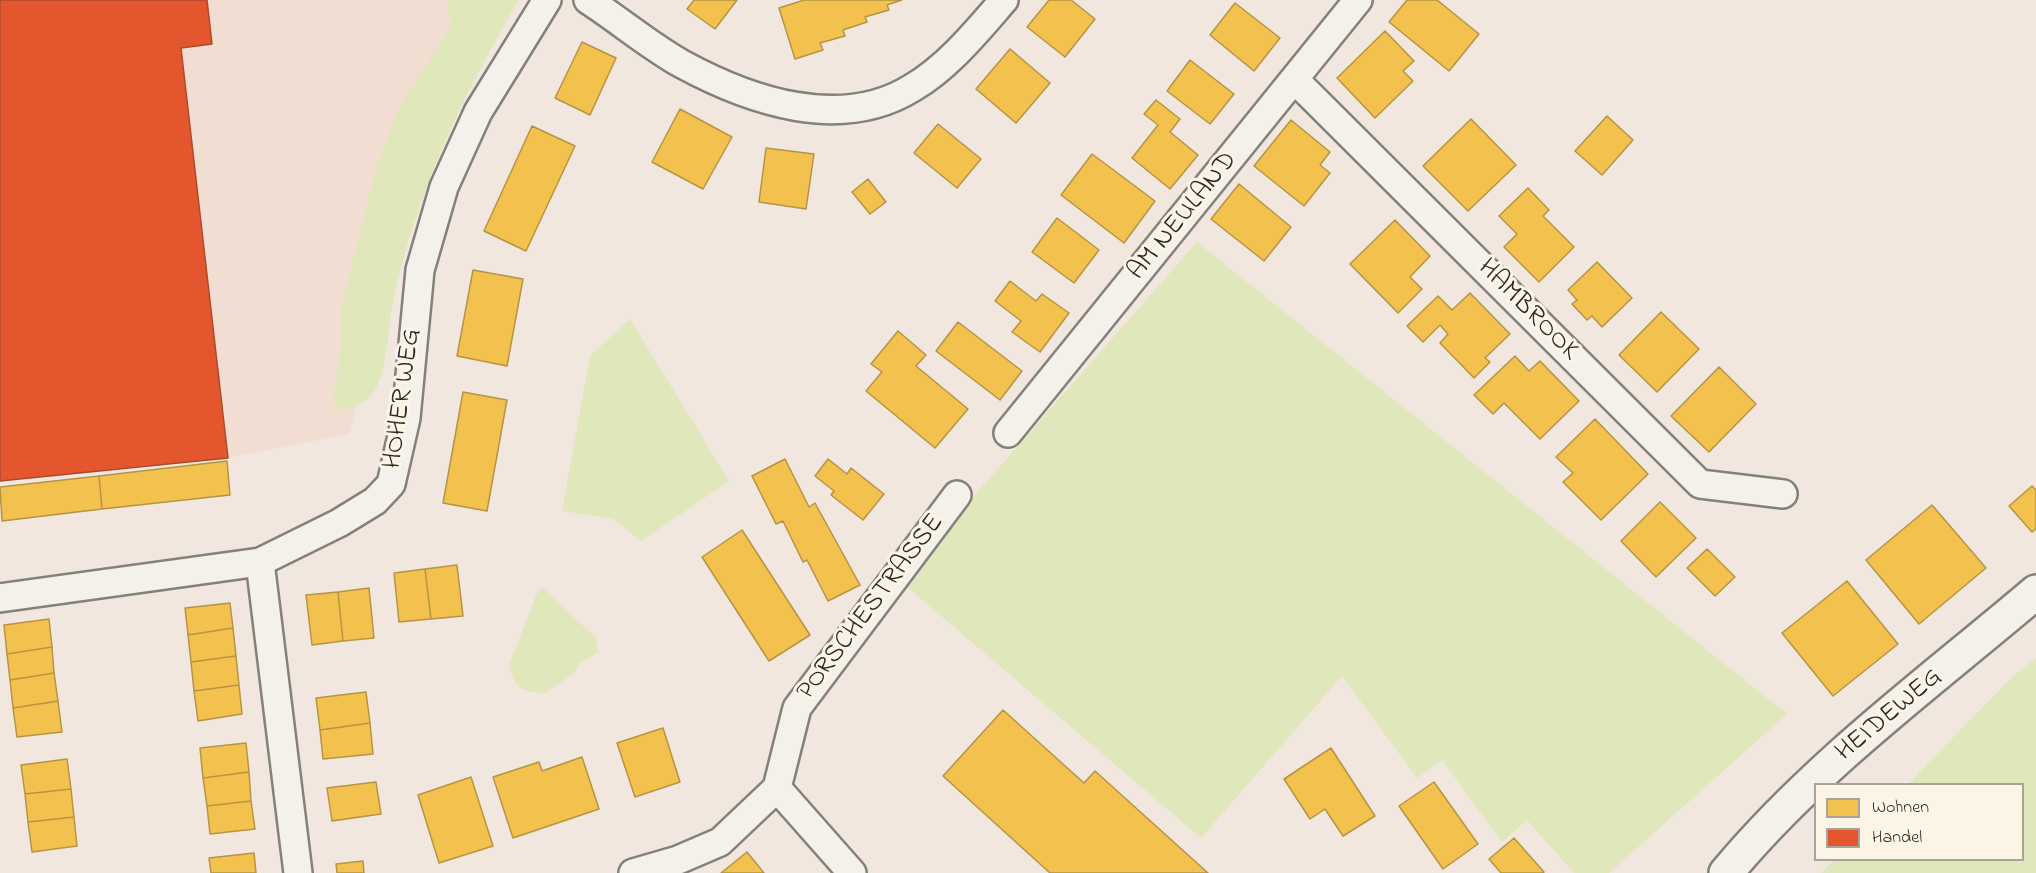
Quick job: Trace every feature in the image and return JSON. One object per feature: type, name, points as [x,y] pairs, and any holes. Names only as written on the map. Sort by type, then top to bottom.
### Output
[{"type":"street","name":"HOHER WEG","points":[[0,598],[260,562],[339,523],[375,501],[391,484],[406,418],[420,270],[444,187],[478,112],[547,0]]},
{"type":"street","points":[[588,0],[681,64],[761,96],[822,112],[865,106],[912,88],[944,64],[1004,0]]},
{"type":"street","name":"AM NEULAND","points":[[1008,433],[1358,0]]},
{"type":"street","name":"HAMBROOK","points":[[1295,80],[1700,484],[1783,494]]},
{"type":"street","name":"PORSCHESTRASSE","points":[[777,788],[797,708],[957,495]]},
{"type":"street","points":[[260,562],[298,873]]},
{"type":"street","name":"HEIDEWEG","points":[[1726,873],[1756,837],[1835,762],[2036,592]]},
{"type":"street","points":[[633,873],[678,860],[720,842],[777,788],[852,873]]},
{"type":"shaded area","points":[[0,0],[483,0],[406,168],[350,434],[228,458]]},
{"type":"green space","points":[[446,0],[519,0],[460,108],[414,222],[393,302],[380,379],[369,398],[345,411],[332,404],[341,349],[341,307],[377,166],[399,107],[452,24]]},
{"type":"green space","points":[[1197,242],[1787,714],[1609,873],[1574,873],[1527,820],[1502,842],[1442,760],[1417,778],[1342,676],[1201,838],[906,586],[966,505]]},
{"type":"green space","points":[[630,319],[729,481],[641,541],[613,519],[562,511],[590,356]]},
{"type":"green space","points":[[542,587],[597,639],[597,653],[580,663],[573,674],[543,694],[521,689],[514,680],[509,666],[536,595]]},
{"type":"green space","points":[[2036,658],[2036,873],[1821,873],[1833,861],[2024,861],[2024,783],[1909,783],[2010,679]]},
{"type":"building: Wohnen","points":[[694,0],[737,0],[715,29],[687,9]]},
{"type":"building: Wohnen","points":[[804,0],[902,0],[887,5],[889,10],[865,17],[867,22],[843,30],[845,36],[820,43],[823,50],[795,59],[779,8]]},
{"type":"building: Wohnen","points":[[1049,0],[1071,0],[1095,19],[1065,57],[1027,27]]},
{"type":"building: Wohnen","points":[[1407,0],[1437,0],[1479,34],[1449,71],[1389,22]]},
{"type":"building: Wohnen","points":[[1235,3],[1280,38],[1254,71],[1210,35]]},
{"type":"building: Wohnen","points":[[1385,31],[1414,61],[1403,71],[1413,81],[1375,118],[1337,78]]},
{"type":"building: Wohnen","points":[[582,42],[616,58],[590,115],[555,98]]},
{"type":"building: Wohnen","points":[[1010,49],[1050,83],[1016,123],[976,89]]},
{"type":"building: Wohnen","points":[[1190,60],[1234,94],[1210,124],[1167,91]]},
{"type":"building: Wohnen","points":[[1156,100],[1180,119],[1170,132],[1198,155],[1170,189],[1132,158],[1158,125],[1144,114]]},
{"type":"building: Wohnen","points":[[680,109],[732,137],[703,189],[652,162]]},
{"type":"building: Wohnen","points":[[1607,116],[1633,140],[1602,175],[1575,151]]},
{"type":"building: Wohnen","points":[[1471,119],[1516,165],[1468,211],[1423,166]]},
{"type":"building: Wohnen","points":[[1291,120],[1330,152],[1320,165],[1330,173],[1304,206],[1254,166]]},
{"type":"building: Wohnen","points":[[938,124],[981,159],[957,188],[914,153]]},
{"type":"building: Wohnen","points":[[532,126],[575,146],[526,251],[484,231]]},
{"type":"building: Wohnen","points":[[766,148],[814,154],[806,209],[759,202]]},
{"type":"building: Wohnen","points":[[1092,154],[1155,201],[1124,243],[1061,195]]},
{"type":"building: Wohnen","points":[[868,179],[886,202],[870,214],[852,192]]},
{"type":"building: Wohnen","points":[[1239,184],[1291,227],[1264,261],[1211,219]]},
{"type":"building: Wohnen","points":[[1528,188],[1549,210],[1543,216],[1574,247],[1539,282],[1504,247],[1517,234],[1499,216]]},
{"type":"building: Wohnen","points":[[1057,218],[1099,250],[1074,283],[1032,252]]},
{"type":"building: Wohnen","points":[[1395,220],[1430,256],[1410,277],[1422,289],[1398,313],[1350,264]]},
{"type":"building: Wohnen","points":[[1597,262],[1632,298],[1602,327],[1592,316],[1587,320],[1572,304],[1577,300],[1568,290]]},
{"type":"building: Wohnen","points":[[473,270],[523,279],[507,366],[457,356]]},
{"type":"building: Wohnen","points":[[1010,281],[1036,301],[1042,294],[1069,313],[1040,352],[1012,332],[1021,321],[995,301]]},
{"type":"building: Wohnen","points":[[1470,293],[1510,334],[1485,358],[1490,362],[1474,378],[1440,343],[1448,334],[1440,325],[1423,342],[1407,326],[1438,296],[1452,310]]},
{"type":"building: Wohnen","points":[[1661,312],[1699,349],[1657,392],[1619,355]]},
{"type":"building: Wohnen","points":[[958,322],[1022,371],[1000,400],[936,351]]},
{"type":"building: Wohnen","points":[[898,331],[926,355],[916,366],[968,409],[935,448],[866,391],[882,372],[871,364]]},
{"type":"building: Wohnen","points":[[1515,356],[1529,371],[1540,361],[1579,401],[1540,439],[1504,403],[1493,414],[1474,395]]},
{"type":"building: Wohnen","points":[[1719,367],[1756,404],[1709,452],[1671,416]]},
{"type":"building: Wohnen","points":[[463,392],[507,400],[487,511],[443,503]]},
{"type":"building: Wohnen","points":[[1595,419],[1648,474],[1601,520],[1563,482],[1573,473],[1556,457]]},
{"type":"building: Wohnen","points":[[785,459],[809,507],[815,503],[860,585],[828,601],[807,560],[803,562],[783,521],[776,524],[752,476]]},
{"type":"building: Wohnen","points":[[828,459],[847,474],[851,468],[884,494],[863,520],[831,495],[834,491],[815,476]]},
{"type":"building: Wohnen","points":[[227,461],[230,495],[102,509],[99,476]]},
{"type":"building: Wohnen","points":[[99,476],[102,509],[2,521],[0,487]]},
{"type":"building: Wohnen","points":[[2032,486],[2036,490],[2036,529],[2032,532],[2009,506]]},
{"type":"building: Wohnen","points":[[1660,502],[1696,538],[1656,577],[1621,541]]},
{"type":"building: Wohnen","points":[[1932,505],[1986,568],[1919,624],[1866,560]]},
{"type":"building: Wohnen","points":[[742,530],[810,635],[769,661],[702,557]]},
{"type":"building: Wohnen","points":[[1707,549],[1735,577],[1715,596],[1687,568]]},
{"type":"building: Wohnen","points":[[457,565],[463,616],[431,619],[425,569]]},
{"type":"building: Wohnen","points":[[425,569],[431,619],[399,622],[394,573]]},
{"type":"building: Wohnen","points":[[1847,581],[1898,644],[1833,696],[1782,633]]},
{"type":"building: Wohnen","points":[[369,588],[374,638],[343,641],[338,592]]},
{"type":"building: Wohnen","points":[[338,592],[343,641],[312,645],[306,595]]},
{"type":"building: Wohnen","points":[[230,603],[233,628],[188,635],[185,608]]},
{"type":"building: Wohnen","points":[[49,619],[52,647],[7,654],[4,625]]},
{"type":"building: Wohnen","points":[[233,628],[236,656],[191,662],[188,635]]},
{"type":"building: Wohnen","points":[[52,647],[54,673],[10,680],[7,654]]},
{"type":"building: Wohnen","points":[[236,656],[239,685],[194,691],[191,662]]},
{"type":"building: Wohnen","points":[[54,673],[58,701],[13,708],[10,680]]},
{"type":"building: Wohnen","points":[[239,685],[242,714],[198,721],[194,691]]},
{"type":"building: Wohnen","points":[[366,692],[370,723],[320,730],[316,698]]},
{"type":"building: Wohnen","points":[[58,701],[62,732],[17,737],[13,708]]},
{"type":"building: Wohnen","points":[[1003,710],[1084,783],[1095,771],[1208,873],[1050,873],[943,776]]},
{"type":"building: Wohnen","points":[[370,723],[373,754],[323,759],[320,730]]},
{"type":"building: Wohnen","points":[[663,728],[680,782],[635,797],[617,743]]},
{"type":"building: Wohnen","points":[[246,743],[249,772],[203,778],[200,748]]},
{"type":"building: Wohnen","points":[[1331,748],[1375,816],[1343,836],[1325,809],[1310,819],[1284,779]]},
{"type":"building: Wohnen","points":[[582,757],[599,809],[513,838],[493,777],[539,762],[542,771]]},
{"type":"building: Wohnen","points":[[67,759],[71,789],[25,794],[21,765]]},
{"type":"building: Wohnen","points":[[249,772],[251,801],[207,806],[203,778]]},
{"type":"building: Wohnen","points":[[471,777],[493,846],[439,863],[418,795]]},
{"type":"building: Wohnen","points":[[376,782],[381,814],[332,821],[327,788]]},
{"type":"building: Wohnen","points":[[1434,782],[1478,844],[1443,869],[1399,806]]},
{"type":"building: Wohnen","points":[[71,789],[74,817],[28,822],[25,794]]},
{"type":"building: Wohnen","points":[[251,801],[255,829],[210,834],[207,806]]},
{"type":"building: Wohnen","points":[[74,817],[77,846],[32,852],[28,822]]},
{"type":"building: Wohnen","points":[[1514,838],[1544,872],[1501,873],[1489,859]]},
{"type":"building: Wohnen","points":[[747,852],[764,873],[721,873]]},
{"type":"building: Wohnen","points":[[254,853],[256,873],[211,873],[209,858]]},
{"type":"building: Wohnen","points":[[363,861],[364,873],[337,873],[336,864]]},
{"type":"building: Handel","points":[[0,0],[207,0],[212,44],[181,48],[228,458],[0,481]]}]
